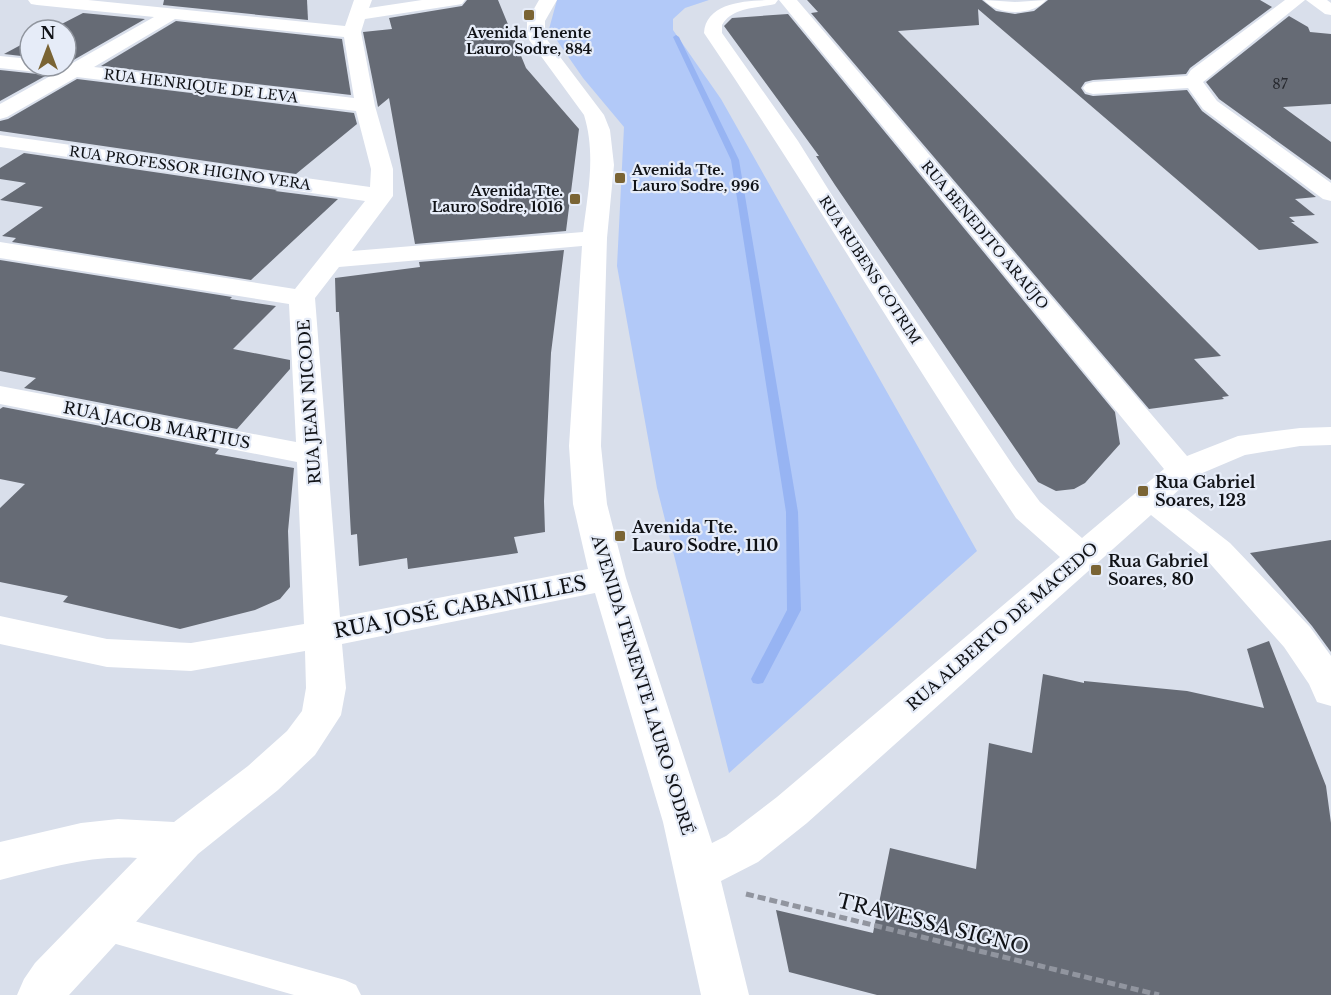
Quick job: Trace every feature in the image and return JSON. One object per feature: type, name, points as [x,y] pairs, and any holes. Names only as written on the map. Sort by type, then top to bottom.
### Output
[{"type":"street","points":[[37,0],[172,14],[358,16],[456,0]]},
{"type":"street","name":"AVENIDA TENENTE LAURO SODRÉ","points":[[549,0],[536,21],[536,37],[594,115],[599,130],[603,165],[595,238],[585,446],[590,504],[608,578],[685,822],[725,995]]},
{"type":"street","name":"RUA RUBENS COTRIM","points":[[769,0],[722,13],[711,26],[713,33],[768,108],[808,171],[828,208],[1028,510],[1081,556]]},
{"type":"street","name":"RUA BENEDITO ARAÚJO","points":[[788,0],[1182,470]]},
{"type":"street","points":[[993,0],[1002,6],[1011,7],[1024,6],[1035,1]]},
{"type":"street","points":[[1193,82],[1198,74],[1296,0]]},
{"type":"street","points":[[1315,0],[1331,10]]},
{"type":"street","points":[[78,68],[172,14]]},
{"type":"street","points":[[358,16],[365,105],[382,169],[381,196]]},
{"type":"street","points":[[0,62],[18,64]]},
{"type":"street","name":"RUA HENRIQUE DE LEVA","points":[[78,70],[365,105]]},
{"type":"street","points":[[0,112],[60,78]]},
{"type":"street","points":[[1093,88],[1193,82]]},
{"type":"street","points":[[1193,82],[1210,105],[1331,194]]},
{"type":"street","name":"RUA PROFESSOR HIGINO VERA","points":[[0,141],[381,196]]},
{"type":"street","name":"RUA JEAN NICODE","points":[[322,634],[302,298],[381,196]]},
{"type":"street","points":[[331,260],[595,238]]},
{"type":"street","points":[[0,250],[302,298]]},
{"type":"street","name":"RUA JACOB MARTIUS","points":[[0,394],[313,455]]},
{"type":"street","name":"RUA ALBERTO DE MACEDO","points":[[699,877],[742,849],[792,810],[1182,470],[1238,446],[1300,437],[1331,436]]},
{"type":"street","points":[[1149,497],[1218,551],[1297,637],[1327,680],[1331,691]]},
{"type":"street","name":"RUA JOSÉ CABANILLES","points":[[41,995],[52,979],[182,841],[263,778],[301,743],[321,715],[326,688],[322,634],[608,578]]},
{"type":"street","points":[[0,630],[107,652],[192,657],[322,634]]},
{"type":"street","points":[[0,861],[81,842],[118,838],[182,841]]},
{"type":"lane","points":[[102,926],[345,995]]},
{"type":"path","name":"TRAVESSA SIGNO","points":[[699,877],[1159,995]]},
{"type":"shaded area","points":[[557,0],[709,0],[685,8],[673,19],[673,30],[721,99],[977,551],[729,773],[657,488],[617,266],[624,127],[583,78],[549,29]]},
{"type":"building","points":[[164,0],[307,0],[308,20],[163,5]]},
{"type":"building","points":[[467,0],[498,0],[526,68],[579,129],[566,231],[415,244],[389,98],[378,107],[363,32],[392,29],[389,18],[462,6]]},
{"type":"building","points":[[807,0],[982,0],[996,11],[1015,14],[1034,11],[1048,0],[1260,0],[1272,7],[1190,68],[1186,74],[1093,80],[1085,82],[1081,88],[1085,94],[1093,96],[1187,90],[1202,111],[1316,197],[1295,199],[1315,215],[1289,217],[1295,222],[1291,222],[1319,243],[1259,250],[978,9],[979,25],[898,31],[1221,356],[1194,359],[1229,396],[1222,397],[1224,399],[1149,409],[811,13],[818,12]]},
{"type":"building","points":[[83,13],[145,19],[78,57],[78,18],[73,18]]},
{"type":"building","points":[[788,14],[1115,412],[1120,444],[1085,483],[1074,489],[1056,491],[1038,482],[816,156],[819,156],[724,26],[732,18]]},
{"type":"building","points":[[1289,16],[1308,27],[1310,32],[1331,34],[1331,104],[1283,107],[1331,142],[1331,180],[1219,99],[1206,82]]},
{"type":"building","points":[[176,21],[342,39],[351,95],[101,66]]},
{"type":"building","points":[[18,46],[18,56],[4,54]]},
{"type":"building","points":[[0,70],[18,72],[18,78],[42,78],[0,101]]},
{"type":"building","points":[[77,79],[354,113],[357,124],[296,174],[0,131],[0,121],[8,119]]},
{"type":"building","points":[[24,153],[338,199],[251,280],[12,242],[16,238],[2,236],[43,207],[0,200],[26,183],[0,179],[0,168]]},
{"type":"building","points":[[564,250],[551,353],[544,501],[545,532],[514,537],[518,553],[408,569],[407,558],[359,566],[357,534],[351,535],[339,312],[336,312],[335,278],[420,267],[419,262]]},
{"type":"building","points":[[0,260],[276,306],[233,349],[290,360],[290,369],[237,429],[24,388],[36,378],[0,371]]},
{"type":"building","points":[[3,407],[219,449],[215,454],[294,468],[288,531],[290,587],[280,599],[255,610],[180,629],[63,602],[68,596],[0,582],[0,508],[25,484],[0,479],[0,409]]},
{"type":"building","points":[[1331,540],[1331,652],[1250,553]]},
{"type":"building","points":[[1269,641],[1326,786],[1331,823],[1331,995],[877,995],[789,972],[776,910],[873,933],[890,848],[976,869],[989,743],[1032,753],[1043,674],[1084,683],[1084,681],[1187,691],[1264,708],[1247,649]]},
{"type":"waterway","points":[[676,37],[735,160],[792,512],[794,610],[758,679]]},
{"type":"place","name":"Avenida Tenente Lauro Sodre, 884","points":[[529,15]]},
{"type":"place","name":"Avenida Tte. Lauro Sodre, 996","points":[[620,178]]},
{"type":"place","name":"Avenida Tte. Lauro Sodre, 1016","points":[[575,199]]},
{"type":"place","name":"Rua Gabriel Soares, 123","points":[[1143,491]]},
{"type":"place","name":"Avenida Tte. Lauro Sodre, 1110","points":[[620,536]]},
{"type":"place","name":"Rua Gabriel Soares, 80","points":[[1096,570]]}]
